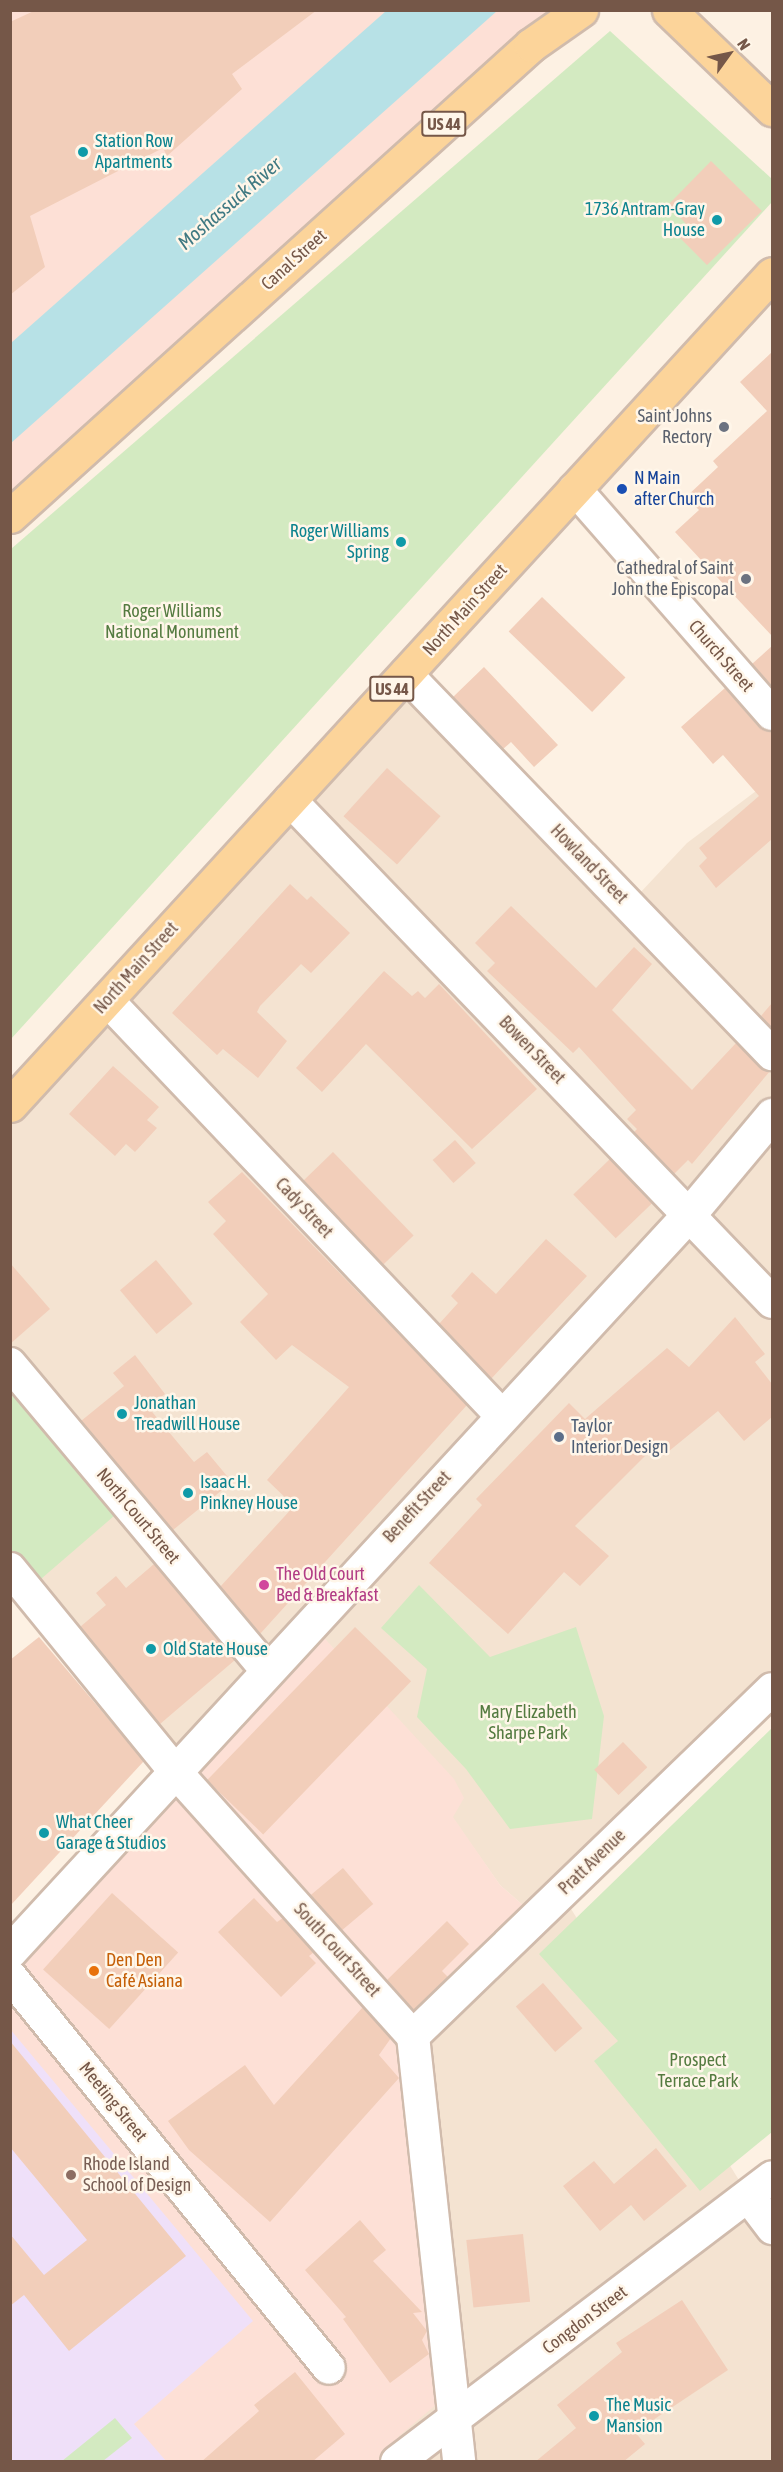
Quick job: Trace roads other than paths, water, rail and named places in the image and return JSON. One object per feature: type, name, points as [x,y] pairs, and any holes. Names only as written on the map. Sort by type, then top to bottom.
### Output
[{"type":"main road","name":"Canal Street","points":[[10,516],[524,52],[581,10]]},
{"type":"main road","points":[[669,10],[772,109]]},
{"type":"main road","name":"North Main Street","points":[[10,1105],[772,274]]},
{"type":"street","name":"Church Street","points":[[575,489],[772,714]]},
{"type":"street","name":"Howland Street","points":[[406,674],[772,1054]]},
{"type":"street","name":"Bowen Street","points":[[290,800],[690,1213],[772,1302]]},
{"type":"street","name":"Cady Street","points":[[107,1000],[502,1416]]},
{"type":"street","name":"Benefit Street","points":[[10,1951],[266,1669],[690,1213],[772,1115]]},
{"type":"street","name":"North Court Street","points":[[10,1364],[266,1669]]},
{"type":"street","name":"South Court Street","points":[[10,1569],[174,1770],[413,2036]]},
{"type":"street","name":"Pratt Avenue","points":[[413,2036],[772,1689]]},
{"type":"street","name":"Meeting Street","points":[[10,1976],[329,2368]]},
{"type":"street","points":[[413,2036],[459,2462]]},
{"type":"street","name":"Congdon Street","points":[[397,2462],[749,2197],[772,2177]]},
{"type":"street","points":[[749,2197],[772,2228]]},
{"type":"water","name":"Moshassuck River","points":[[386,11],[497,11],[11,443],[11,343]]},
{"type":"place","name":"Station Row Apartments","points":[[83,152]]},
{"type":"place","name":"1736 Antram-Gray House","points":[[717,220]]},
{"type":"place","name":"Saint Johns Rectory","points":[[724,427]]},
{"type":"place","name":"N Main after Church","points":[[622,489]]},
{"type":"place","name":"Roger Williams Spring","points":[[401,542]]},
{"type":"place","name":"Cathedral of Saint John the Episcopal","points":[[746,579]]},
{"type":"place","name":"Jonathan Treadwill House","points":[[122,1414]]},
{"type":"place","name":"Taylor Interior Design","points":[[559,1437]]},
{"type":"place","name":"Isaac H. Pinkney House","points":[[188,1493]]},
{"type":"place","name":"The Old Court Bed & Breakfast","points":[[264,1585]]},
{"type":"place","name":"Old State House","points":[[151,1649]]},
{"type":"place","name":"What Cheer Garage & Studios","points":[[44,1833]]},
{"type":"place","name":"Den Den Café Asiana","points":[[94,1971]]},
{"type":"place","name":"Rhode Island School of Design","points":[[71,2175]]},
{"type":"place","name":"The Music Mansion","points":[[594,2416]]},
{"type":"park label","name":"Roger Williams National Monument","points":[[172,622]]},
{"type":"park label","name":"Mary Elizabeth Sharpe Park","points":[[528,1723]]},
{"type":"park label","name":"Prospect Terrace Park","points":[[698,2071]]}]
